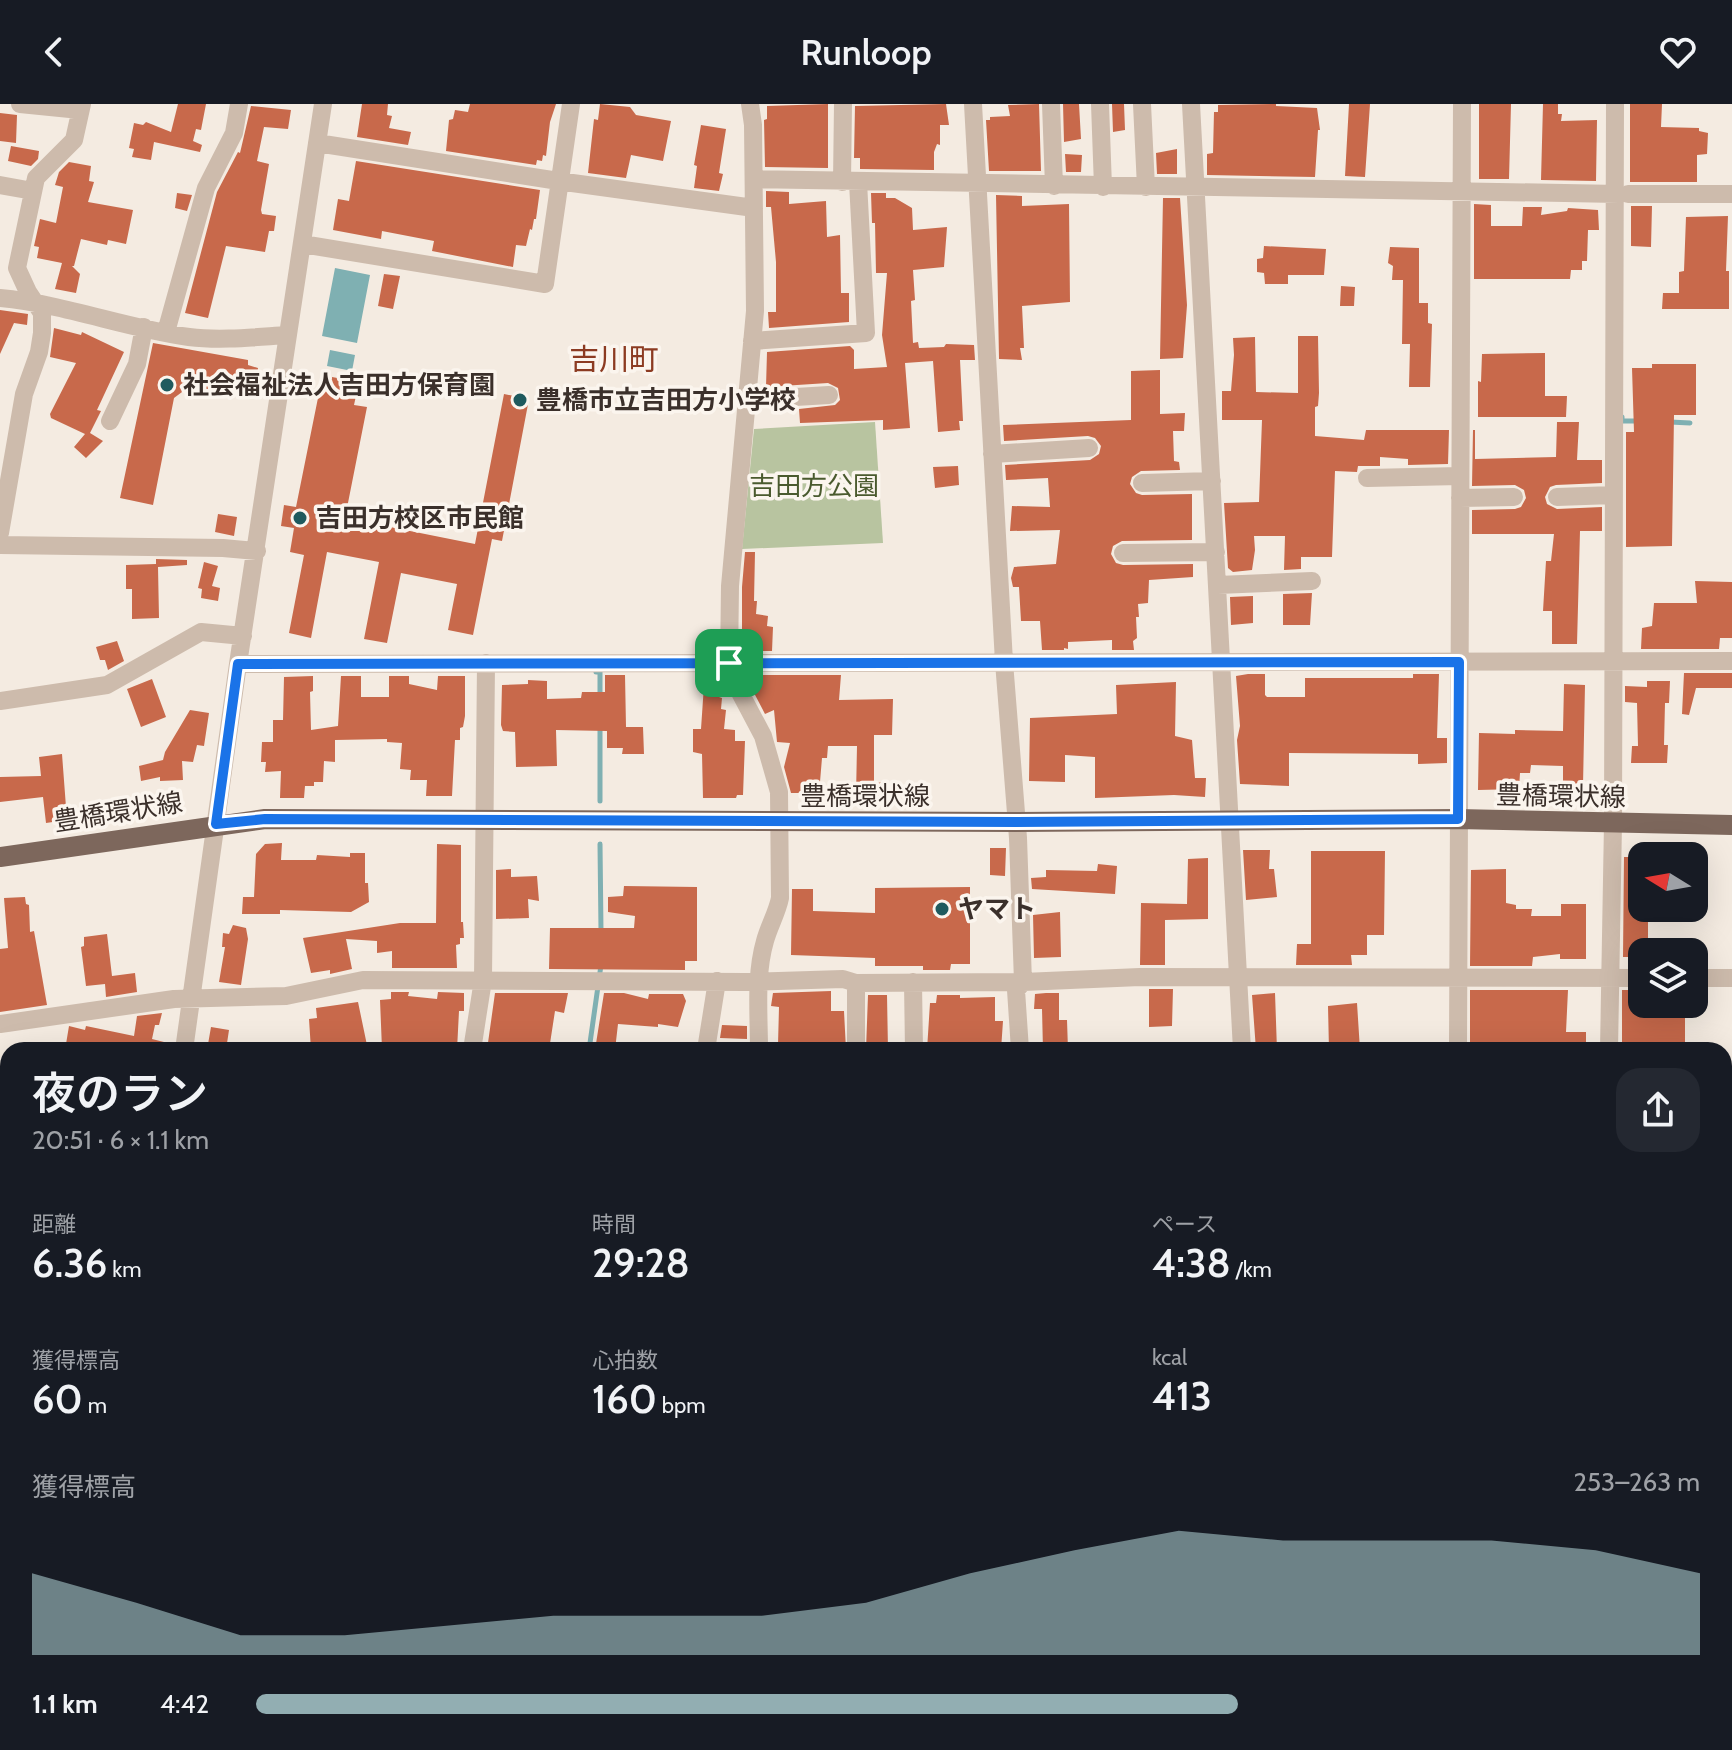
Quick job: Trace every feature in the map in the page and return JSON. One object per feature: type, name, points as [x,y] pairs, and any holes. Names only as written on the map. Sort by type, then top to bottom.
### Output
[{"type":"main road","name":"豊橋環状線","points":[[0,857],[265,819],[1229,822],[1458,819],[1732,825]]},
{"type":"street","points":[[0,533],[24,394],[39,352],[42,333],[42,313],[17,268],[36,178],[74,140],[81,107],[20,104]]},
{"type":"street","points":[[166,332],[206,188],[234,133],[239,104]]},
{"type":"street","points":[[185,1042],[238,664],[323,104]]},
{"type":"street","points":[[302,244],[545,284],[571,104]]},
{"type":"street","points":[[750,104],[755,311],[730,586],[729,663],[735,683],[769,753],[779,792],[780,898],[765,940],[760,979],[759,1042]]},
{"type":"street","points":[[752,341],[866,333],[843,104]]},
{"type":"street","points":[[973,104],[1004,662],[1016,822],[1023,982],[1016,990],[1019,1042]]},
{"type":"street","points":[[1051,104],[1054,186]]},
{"type":"street","points":[[1100,104],[1103,187]]},
{"type":"street","points":[[1142,104],[1146,187]]},
{"type":"street","points":[[1191,104],[1242,1042]]},
{"type":"street","points":[[1458,1042],[1462,104]]},
{"type":"street","points":[[1609,1042],[1613,495],[1621,194],[1615,104]]},
{"type":"street","points":[[317,143],[754,208]]},
{"type":"street","points":[[754,179],[1103,187],[1732,194]]},
{"type":"street","points":[[0,185],[33,191]]},
{"type":"street","points":[[0,298],[35,302],[191,337],[288,335]]},
{"type":"street","points":[[110,421],[137,364],[144,327]]},
{"type":"street","points":[[747,400],[829,395]]},
{"type":"street","points":[[992,454],[1089,448]]},
{"type":"street","points":[[1367,478],[1460,476]]},
{"type":"street","points":[[1142,483],[1212,481]]},
{"type":"street","points":[[1557,497],[1613,495]]},
{"type":"street","points":[[1460,498],[1514,497]]},
{"type":"street","points":[[0,545],[257,551]]},
{"type":"street","points":[[1123,553],[1216,552]]},
{"type":"street","points":[[1218,585],[1312,581]]},
{"type":"street","points":[[0,701],[107,685],[201,632],[243,636]]},
{"type":"street","points":[[238,664],[1732,661]]},
{"type":"street","points":[[473,1042],[483,980],[486,663]]},
{"type":"street","points":[[0,1024],[191,997],[286,996],[363,980],[843,979],[856,983],[1023,982],[1140,977],[1628,978]]},
{"type":"street","points":[[1708,978],[1732,978]]},
{"type":"street","points":[[707,1042],[717,981]]},
{"type":"street","points":[[913,982],[914,1042]]},
{"type":"street","points":[[856,983],[856,1042]]},
{"type":"green space","name":"吉田方公園","points":[[875,422],[883,543],[742,549],[754,429]]},
{"type":"water","points":[[335,268],[370,275],[357,343],[322,336]]},
{"type":"water","points":[[330,350],[355,355],[352,371],[327,366]]},
{"type":"building","points":[[178,104],[206,104],[201,130],[196,129],[193,141],[202,145],[200,152],[154,142],[151,160],[132,157],[134,149],[129,148],[134,123],[143,125],[146,122],[171,132]]},
{"type":"building","points":[[362,104],[388,104],[387,115],[392,116],[389,128],[411,132],[408,145],[357,137]]},
{"type":"building","points":[[470,104],[556,104],[550,122],[546,156],[543,155],[542,161],[537,160],[536,165],[446,151],[449,120],[453,119],[455,110],[468,112]]},
{"type":"building","points":[[600,104],[630,107],[636,115],[671,121],[663,161],[631,155],[626,178],[588,173],[594,119],[598,120]]},
{"type":"building","points":[[828,104],[828,168],[765,167],[764,120],[767,119],[767,106]]},
{"type":"building","points":[[946,104],[949,125],[940,125],[940,145],[937,144],[934,152],[934,170],[860,169],[860,158],[854,158],[855,106]]},
{"type":"building","points":[[1039,104],[1041,171],[989,171],[986,120],[1010,116],[1008,105]]},
{"type":"building","points":[[1063,104],[1079,104],[1081,139],[1064,142]]},
{"type":"building","points":[[1112,104],[1124,104],[1125,130],[1113,132]]},
{"type":"building","points":[[1276,104],[1317,108],[1320,130],[1315,177],[1207,175],[1207,154],[1213,153],[1214,112],[1218,112],[1218,105]]},
{"type":"building","points":[[1349,104],[1370,104],[1365,177],[1345,176]]},
{"type":"building","points":[[1479,104],[1511,104],[1509,179],[1479,179]]},
{"type":"building","points":[[1543,104],[1558,104],[1561,121],[1597,120],[1596,181],[1541,180]]},
{"type":"building","points":[[1630,104],[1662,104],[1661,127],[1699,128],[1699,131],[1708,133],[1707,154],[1697,155],[1697,182],[1630,182]]},
{"type":"building","points":[[251,106],[291,110],[288,129],[264,127],[257,161],[269,164],[261,210],[262,214],[276,216],[274,231],[269,231],[265,252],[226,246],[208,318],[185,313],[217,192],[240,153]]},
{"type":"building","points":[[0,113],[17,115],[16,143],[0,141]]},
{"type":"building","points":[[701,125],[726,129],[719,191],[694,188],[697,166],[694,165]]},
{"type":"building","points":[[11,146],[39,151],[38,159],[31,166],[8,161]]},
{"type":"building","points":[[1177,149],[1177,174],[1157,174],[1156,153]]},
{"type":"building","points":[[1065,154],[1082,155],[1081,172],[1066,172]]},
{"type":"building","points":[[356,161],[540,190],[536,219],[526,246],[516,245],[513,267],[432,251],[434,241],[382,231],[381,239],[333,230],[338,199],[349,201]]},
{"type":"building","points":[[69,162],[91,166],[89,181],[94,182],[88,202],[133,210],[126,244],[108,240],[107,245],[81,239],[72,266],[80,274],[76,293],[55,289],[62,263],[37,258],[39,247],[34,246],[40,219],[56,223],[63,187],[55,185],[59,172]]},
{"type":"building","points":[[766,191],[789,192],[789,204],[826,201],[827,237],[840,235],[841,293],[849,293],[849,322],[769,328],[768,312],[776,312],[776,262],[771,207],[766,207]]},
{"type":"building","points":[[177,193],[192,195],[187,211],[175,208]]},
{"type":"building","points":[[871,193],[886,193],[886,198],[895,198],[912,208],[913,230],[947,227],[944,267],[913,270],[913,343],[918,342],[919,348],[944,347],[946,344],[974,345],[975,360],[960,360],[963,421],[959,421],[960,430],[938,432],[933,361],[905,363],[910,428],[883,430],[883,420],[800,423],[799,409],[835,405],[840,400],[838,388],[828,383],[766,387],[767,352],[850,346],[854,350],[854,369],[887,367],[882,335],[887,273],[876,273]]},
{"type":"building","points":[[996,195],[1022,196],[1022,206],[1069,204],[1070,302],[1022,306],[1022,360],[999,359]]},
{"type":"building","points":[[1163,198],[1180,198],[1187,305],[1183,358],[1160,359]]},
{"type":"building","points":[[1474,204],[1491,205],[1491,226],[1522,226],[1523,207],[1542,207],[1541,215],[1567,211],[1568,208],[1598,210],[1599,230],[1588,230],[1587,261],[1582,261],[1582,270],[1571,270],[1570,279],[1474,279]]},
{"type":"building","points":[[1631,206],[1652,206],[1651,247],[1631,246]]},
{"type":"building","points":[[1728,216],[1726,271],[1729,271],[1729,309],[1662,309],[1663,293],[1679,293],[1679,272],[1684,271],[1686,217]]},
{"type":"building","points":[[1264,246],[1326,249],[1324,275],[1288,275],[1288,284],[1265,284],[1264,273],[1257,272],[1257,259],[1263,258]]},
{"type":"building","points":[[1390,247],[1419,248],[1419,303],[1428,303],[1428,323],[1432,324],[1430,387],[1409,387],[1410,344],[1402,344],[1403,280],[1392,280],[1393,266],[1388,263]]},
{"type":"building","points":[[384,274],[400,276],[393,309],[378,306]]},
{"type":"building","points":[[1341,286],[1355,287],[1354,306],[1340,306]]},
{"type":"building","points":[[0,310],[28,314],[27,325],[14,323],[0,354]]},
{"type":"building","points":[[54,328],[81,335],[82,332],[124,352],[97,410],[101,411],[90,433],[103,441],[86,458],[74,447],[85,434],[51,418],[50,414],[76,363],[50,357]]},
{"type":"building","points":[[1298,336],[1318,336],[1319,393],[1318,406],[1315,407],[1315,436],[1364,440],[1366,430],[1449,430],[1448,464],[1408,465],[1408,459],[1380,457],[1380,466],[1358,466],[1357,472],[1335,471],[1332,557],[1301,557],[1301,569],[1284,570],[1285,536],[1254,536],[1252,570],[1233,572],[1228,568],[1224,503],[1259,502],[1262,420],[1222,420],[1222,391],[1231,391],[1233,338],[1255,337],[1256,392],[1298,393]]},
{"type":"building","points":[[153,343],[248,360],[248,365],[258,368],[255,393],[240,391],[239,396],[190,386],[174,398],[153,505],[120,498]]},
{"type":"building","points":[[1545,353],[1545,396],[1567,396],[1566,417],[1478,417],[1482,354]]},
{"type":"building","points":[[1652,364],[1696,364],[1696,415],[1674,415],[1672,546],[1626,547],[1626,432],[1634,432],[1632,368],[1652,368]]},
{"type":"building","points":[[1160,370],[1160,414],[1185,413],[1184,431],[1173,431],[1174,461],[1179,462],[1180,470],[1141,471],[1132,477],[1130,484],[1136,493],[1142,495],[1192,494],[1192,540],[1122,541],[1113,546],[1111,554],[1116,563],[1123,565],[1193,564],[1193,577],[1149,580],[1148,603],[1138,604],[1134,650],[1112,650],[1112,640],[1068,642],[1068,649],[1042,650],[1040,621],[1021,621],[1019,587],[1013,587],[1011,578],[1014,567],[1056,564],[1060,530],[1010,531],[1012,506],[1050,507],[1048,478],[1006,480],[1005,465],[1090,460],[1099,454],[1101,446],[1095,438],[1088,436],[1004,441],[1003,425],[1131,420],[1131,371]]},
{"type":"building","points":[[322,378],[359,382],[354,405],[367,407],[345,518],[475,544],[504,394],[529,399],[502,541],[492,539],[473,635],[448,630],[457,584],[401,573],[387,643],[364,639],[379,562],[327,552],[311,638],[289,633],[304,555],[290,552],[294,528],[281,526],[284,505],[296,507]]},
{"type":"building","points":[[1557,422],[1579,422],[1577,460],[1602,460],[1602,483],[1556,485],[1550,487],[1545,497],[1547,504],[1557,509],[1602,507],[1602,531],[1580,531],[1577,644],[1552,644],[1552,611],[1543,611],[1546,561],[1551,561],[1554,534],[1472,534],[1472,510],[1515,509],[1521,507],[1526,498],[1524,490],[1515,485],[1472,486],[1473,430],[1475,459],[1556,457]]},
{"type":"building","points":[[958,466],[959,485],[935,488],[933,467]]},
{"type":"building","points":[[218,514],[237,517],[234,536],[215,532]]},
{"type":"building","points":[[745,552],[755,552],[756,614],[768,616],[767,626],[773,627],[772,651],[742,651]]},
{"type":"building","points":[[156,559],[187,560],[187,565],[158,567],[159,618],[132,619],[132,589],[126,589],[126,565],[156,564]]},
{"type":"building","points":[[204,562],[218,566],[212,586],[220,588],[218,601],[201,598],[202,589],[198,588]]},
{"type":"building","points":[[1695,581],[1732,582],[1732,638],[1720,638],[1719,649],[1641,649],[1642,628],[1652,626],[1654,603],[1697,603]]},
{"type":"building","points":[[1312,593],[1310,625],[1283,625],[1283,594]]},
{"type":"building","points":[[1253,596],[1253,623],[1231,625],[1230,597]]},
{"type":"building","points":[[117,641],[124,661],[108,670],[105,660],[100,660],[96,647]]},
{"type":"building","points":[[1684,673],[1732,673],[1732,688],[1696,688],[1689,715],[1682,714]]},
{"type":"building","points":[[1265,674],[1267,697],[1305,697],[1305,678],[1413,678],[1413,674],[1439,674],[1437,738],[1447,738],[1447,763],[1418,764],[1418,754],[1289,753],[1289,786],[1240,784],[1236,676]]},
{"type":"building","points":[[605,675],[625,675],[626,727],[643,727],[644,754],[622,754],[623,748],[607,748],[607,731],[556,730],[557,766],[516,767],[515,732],[503,731],[501,725],[502,685],[528,684],[528,680],[547,681],[547,699],[581,698],[582,692],[605,692]]},
{"type":"building","points":[[753,675],[841,675],[839,700],[893,699],[892,735],[874,735],[874,782],[883,783],[882,796],[856,796],[857,746],[828,746],[827,758],[822,758],[820,782],[806,782],[806,793],[791,793],[784,767],[790,743],[777,742],[774,710],[765,714],[753,691]]},
{"type":"building","points":[[313,676],[313,691],[310,692],[311,730],[338,726],[341,676],[361,676],[361,697],[389,697],[389,676],[409,676],[409,684],[437,690],[438,676],[465,676],[465,716],[460,728],[460,740],[455,740],[452,796],[426,796],[427,780],[410,780],[411,770],[400,769],[402,743],[387,742],[387,739],[335,740],[335,762],[324,761],[323,782],[305,786],[304,798],[280,798],[281,771],[265,772],[266,762],[261,762],[262,742],[273,742],[273,720],[283,720],[284,677]]},
{"type":"building","points":[[152,679],[166,717],[141,727],[127,689]]},
{"type":"building","points":[[1647,681],[1670,681],[1669,703],[1665,703],[1667,763],[1631,763],[1632,746],[1638,746],[1637,703],[1625,702],[1625,686],[1647,687]]},
{"type":"building","points":[[1176,682],[1175,736],[1192,740],[1195,778],[1206,778],[1205,797],[1095,798],[1095,757],[1065,755],[1065,782],[1029,781],[1030,718],[1117,714],[1116,685]]},
{"type":"building","points":[[719,684],[716,696],[722,698],[721,709],[726,710],[724,729],[735,730],[735,741],[745,741],[743,795],[736,798],[703,798],[702,754],[693,752],[693,729],[701,729],[704,685]]},
{"type":"building","points":[[1564,684],[1585,685],[1583,786],[1563,785],[1563,766],[1531,765],[1530,773],[1520,773],[1519,789],[1478,790],[1479,733],[1563,731]]},
{"type":"building","points":[[190,710],[209,713],[204,746],[197,745],[193,762],[182,761],[183,780],[160,781],[160,777],[141,781],[139,766],[163,760]]},
{"type":"building","points":[[62,754],[66,807],[72,806],[73,819],[46,823],[43,797],[0,802],[0,777],[41,776],[39,757]]},
{"type":"building","points":[[282,843],[281,860],[316,860],[317,855],[350,857],[350,853],[365,853],[365,883],[368,883],[369,902],[351,912],[280,910],[280,914],[242,914],[243,897],[254,897],[256,854],[265,844]]},
{"type":"building","points":[[437,844],[461,845],[461,922],[464,938],[460,938],[460,944],[456,945],[457,968],[392,968],[392,951],[377,953],[377,941],[346,939],[352,969],[330,974],[330,970],[311,973],[303,938],[400,923],[436,923]]},
{"type":"building","points":[[990,848],[1006,848],[1005,876],[990,875]]},
{"type":"building","points":[[1243,850],[1270,850],[1269,869],[1274,869],[1277,897],[1246,900]]},
{"type":"building","points":[[1311,851],[1385,851],[1384,935],[1367,935],[1367,955],[1351,955],[1352,965],[1296,965],[1297,944],[1311,944]]},
{"type":"building","points":[[1624,857],[1628,857],[1628,922],[1648,922],[1648,938],[1628,938],[1628,957],[1623,957]]},
{"type":"building","points":[[1208,858],[1208,919],[1165,920],[1165,965],[1140,965],[1141,903],[1187,904],[1188,859]]},
{"type":"building","points":[[1098,864],[1117,866],[1115,894],[1032,889],[1031,878],[1046,877],[1046,870],[1097,871]]},
{"type":"building","points":[[511,869],[511,877],[537,876],[539,901],[528,899],[529,918],[496,919],[496,870]]},
{"type":"building","points":[[1506,869],[1506,903],[1516,905],[1516,909],[1532,909],[1531,916],[1561,916],[1561,904],[1586,904],[1586,959],[1560,959],[1560,954],[1533,957],[1532,966],[1470,966],[1471,870]]},
{"type":"building","points":[[624,886],[697,887],[697,961],[685,961],[685,970],[549,969],[550,928],[634,928],[635,916],[608,912],[608,897],[623,896]]},
{"type":"building","points":[[970,887],[970,964],[951,964],[950,970],[923,970],[923,966],[875,966],[875,958],[791,955],[792,889],[813,889],[813,911],[875,913],[875,888]]},
{"type":"building","points":[[25,897],[47,1005],[0,1012],[0,949],[8,948],[4,898]]},
{"type":"building","points":[[1060,912],[1061,957],[1034,958],[1033,915]]},
{"type":"building","points":[[233,925],[246,928],[248,939],[241,985],[219,982],[225,947],[222,947],[223,933],[229,934]]},
{"type":"building","points":[[107,934],[112,976],[135,973],[137,992],[106,997],[105,984],[86,986],[81,947],[84,946],[84,937]]},
{"type":"building","points":[[1149,989],[1173,989],[1172,1026],[1149,1027]]},
{"type":"building","points":[[1470,990],[1568,990],[1566,1032],[1586,1032],[1586,1042],[1470,1042]]},
{"type":"building","points":[[1622,990],[1628,990],[1628,1018],[1685,1018],[1685,1042],[1622,1042]]},
{"type":"building","points":[[831,991],[831,1011],[844,1011],[846,1042],[778,1042],[779,1007],[771,1006],[773,993]]},
{"type":"building","points":[[391,992],[409,992],[408,996],[437,999],[438,992],[464,993],[464,1011],[459,1011],[457,1042],[382,1042],[380,1000],[391,999]]},
{"type":"building","points":[[495,993],[568,993],[564,1013],[555,1011],[550,1042],[488,1042]]},
{"type":"building","points":[[604,993],[624,993],[648,999],[649,994],[683,994],[686,1001],[678,1027],[618,1024],[616,1042],[596,1042]]},
{"type":"building","points":[[1059,993],[1059,1020],[1067,1020],[1068,1042],[1043,1042],[1042,1009],[1034,1009],[1035,994]]},
{"type":"building","points":[[1275,993],[1277,1042],[1255,1042],[1252,995]]},
{"type":"building","points":[[868,995],[887,995],[888,1042],[866,1042]]},
{"type":"building","points":[[937,995],[995,997],[995,1021],[1003,1021],[1002,1042],[928,1042],[930,1003],[936,1003]]},
{"type":"building","points":[[358,1002],[366,1042],[310,1042],[309,1019],[317,1018],[316,1008]]},
{"type":"building","points":[[1357,1003],[1359,1042],[1329,1042],[1328,1006]]},
{"type":"building","points":[[162,1013],[152,1039],[164,1042],[66,1042],[69,1026],[85,1030],[86,1026],[134,1036],[137,1016]]},
{"type":"building","points":[[722,1025],[747,1026],[747,1039],[720,1038]]},
{"type":"building","points":[[211,1027],[229,1030],[227,1042],[208,1042]]},
{"type":"waterway","points":[[1622,417],[1622,421],[1640,421]]},
{"type":"waterway","points":[[1670,422],[1690,423]]},
{"type":"waterway","points":[[596,672],[600,672],[600,697]]},
{"type":"waterway","points":[[600,727],[600,801]]},
{"type":"waterway","points":[[600,844],[601,931]]},
{"type":"waterway","points":[[590,1042],[601,965]]},
{"type":"place","name":"社会福祉法人吉田方保育園","points":[[167,385]]},
{"type":"place","name":"豊橋市立吉田方小学校","points":[[520,400]]},
{"type":"place","name":"吉田方校区市民館","points":[[300,518]]},
{"type":"place","name":"ヤマト","points":[[942,909]]},
{"type":"district","name":"吉川町","points":[[614,360]]},
{"type":"route","points":[[1459,662],[1458,819],[1016,822],[265,819],[216,824],[238,664],[729,663],[1459,662]]}]
